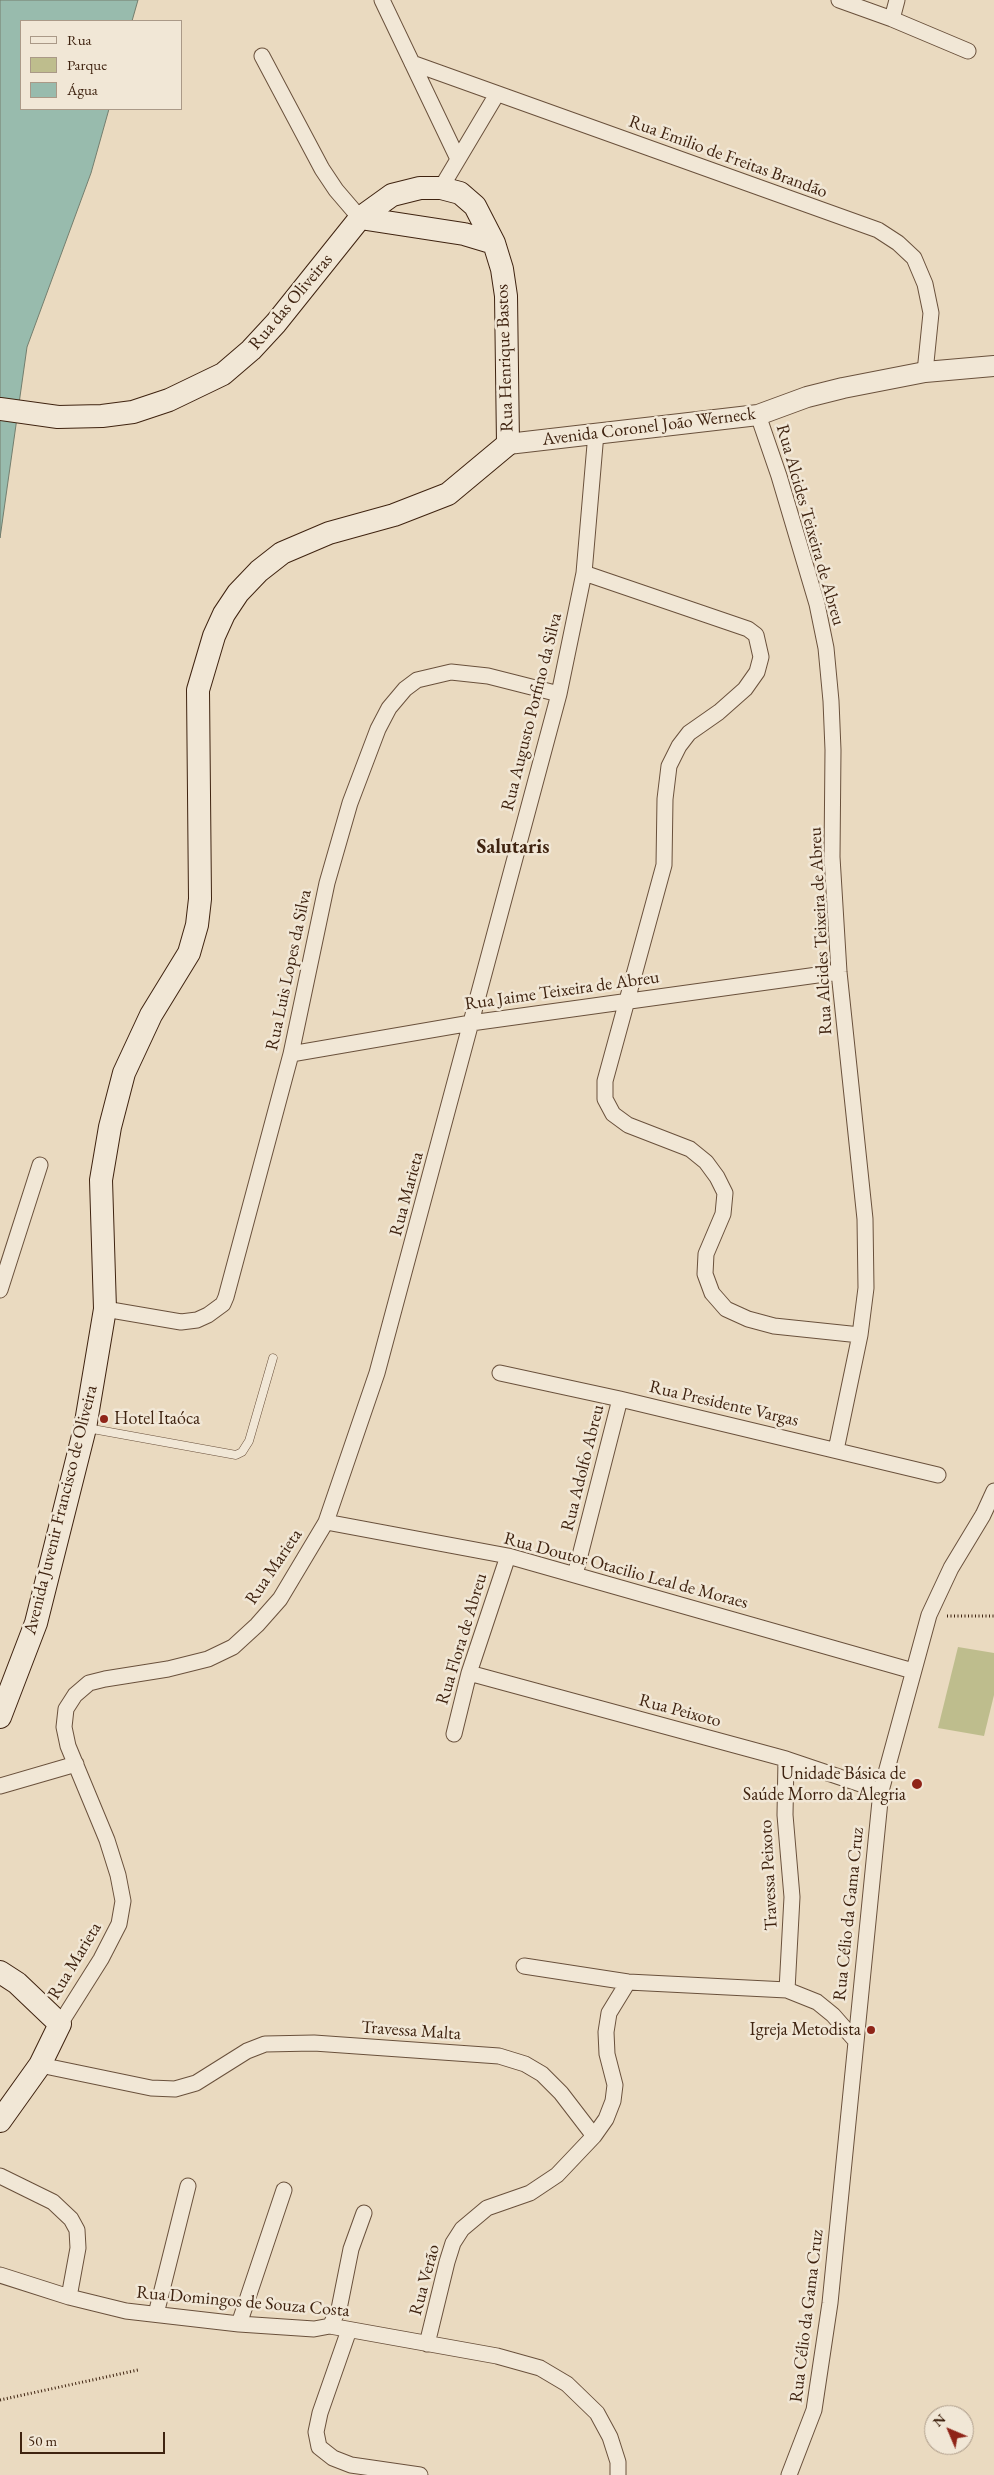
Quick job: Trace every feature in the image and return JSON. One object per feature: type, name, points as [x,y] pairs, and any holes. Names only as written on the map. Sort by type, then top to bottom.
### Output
[{"type":"main road","name":"Rua das Oliveiras","points":[[0,409],[58,416],[102,416],[133,412],[170,400],[223,374],[252,350],[276,324],[360,218],[392,195],[420,188],[440,188],[460,193],[475,206],[494,243]]},
{"type":"main road","points":[[360,218],[464,234],[494,243]]},
{"type":"main road","name":"Rua Henrique Bastos","points":[[494,243],[502,269],[506,296],[508,444]]},
{"type":"main road","name":"Avenida Juvenir Francisco de Oliveira","points":[[0,1717],[36,1623],[85,1428],[105,1309],[101,1180],[110,1127],[124,1073],[155,1008],[189,952],[197,925],[200,899],[198,690],[214,636],[224,614],[238,593],[259,571],[282,553],[330,533],[394,515],[448,494],[508,444]]},
{"type":"main road","points":[[0,1972],[18,1983],[60,2024],[40,2065],[0,2121]]},
{"type":"street","points":[[382,0],[458,159]]},
{"type":"street","points":[[839,0],[892,19],[968,51]]},
{"type":"street","points":[[892,19],[897,0]]},
{"type":"street","points":[[262,56],[322,169],[336,190],[360,218]]},
{"type":"street","name":"Rua Emilio de Freitas Brandão","points":[[412,63],[878,230],[898,243],[914,258],[925,284],[931,313],[925,372]]},
{"type":"street","points":[[440,188],[497,94]]},
{"type":"street","name":"Avenida Coronel João Werneck","points":[[508,444],[758,415],[807,397],[925,372],[994,366]]},
{"type":"street","name":"Rua Alcides Teixeira de Abreu","points":[[758,415],[779,476],[817,604],[826,648],[833,750],[832,858],[839,972],[865,1219],[866,1288],[860,1335],[836,1450]]},
{"type":"street","name":"Rua Augusto Porfino da Silva","points":[[471,1023],[559,694],[584,573],[596,434]]},
{"type":"street","points":[[584,573],[734,622],[756,635],[761,657],[757,672],[745,689],[719,712],[689,733],[679,746],[670,766],[665,799],[664,865],[652,915],[626,1001],[605,1081],[605,1098],[613,1114],[628,1125],[690,1149],[706,1162],[718,1177],[725,1193],[723,1214],[706,1254],[705,1274],[712,1293],[726,1309],[748,1319],[774,1326],[860,1335]]},
{"type":"street","name":"Rua Luis Lopes da Silva","points":[[105,1309],[180,1322],[197,1320],[208,1315],[222,1304],[230,1289],[291,1054],[326,883],[350,803],[378,729],[389,708],[404,690],[417,680],[451,672],[488,676],[559,694]]},
{"type":"street","name":"Rua Jaime Teixeira de Abreu","points":[[291,1054],[471,1023],[839,972]]},
{"type":"street","name":"Rua Marieta","points":[[60,2024],[115,1933],[119,1924],[123,1901],[118,1875],[107,1840],[76,1764],[64,1727],[66,1709],[75,1695],[89,1684],[97,1681],[168,1670],[208,1659],[233,1647],[257,1625],[280,1599],[326,1522],[377,1373],[471,1023]]},
{"type":"street","points":[[0,1290],[40,1165]]},
{"type":"street","name":"Rua Presidente Vargas","points":[[500,1373],[620,1399],[938,1475]]},
{"type":"street","name":"Rua Adolfo Abreu","points":[[576,1575],[620,1399]]},
{"type":"street","name":"Rua Célio da Gama Cruz","points":[[789,2475],[814,2410],[821,2374],[830,2303],[880,1790],[912,1670],[929,1615],[951,1568],[983,1515],[994,1492]]},
{"type":"street","name":"Rua Doutor Otacilio Leal de Moraes","points":[[326,1522],[508,1556],[912,1670]]},
{"type":"street","name":"Rua Flora de Abreu","points":[[454,1734],[469,1673],[508,1556]]},
{"type":"street","name":"Rua Peixoto","points":[[469,1673],[786,1759],[880,1790]]},
{"type":"street","name":"Travessa Peixoto","points":[[786,1759],[785,1815],[792,1897],[787,1990]]},
{"type":"street","points":[[0,1786],[76,1764]]},
{"type":"street","points":[[524,1966],[628,1982],[787,1990],[802,1994],[817,2002],[833,2015],[855,2040]]},
{"type":"street","points":[[594,2136],[606,2120],[615,2085],[607,2054],[606,2032],[609,2013],[628,1982]]},
{"type":"street","name":"Travessa Malta","points":[[40,2065],[151,2088],[175,2089],[196,2083],[247,2050],[264,2044],[314,2043],[499,2056],[525,2064],[542,2074],[561,2093],[594,2136]]},
{"type":"street","name":"Rua Verão","points":[[427,2344],[453,2243],[462,2229],[487,2208],[530,2193],[556,2175],[594,2136]]},
{"type":"street","points":[[0,2176],[53,2202],[71,2219],[77,2230],[78,2248],[69,2297]]},
{"type":"street","points":[[156,2314],[188,2186]]},
{"type":"street","points":[[240,2324],[284,2190]]},
{"type":"street","points":[[330,2326],[339,2309],[351,2249],[364,2214]]},
{"type":"street","name":"Rua Domingos de Souza Costa","points":[[0,2275],[69,2297],[126,2311],[240,2324],[314,2329],[330,2326],[497,2356],[532,2366],[567,2384],[597,2414],[610,2437],[618,2462],[618,2475]]},
{"type":"street","points":[[350,2330],[320,2414],[316,2432],[319,2447],[333,2458],[352,2465],[420,2475]]},
{"type":"lane","points":[[85,1428],[236,1455],[242,1452],[250,1441],[273,1358]]},
{"type":"path","points":[[929,1615],[994,1616]]},
{"type":"path","points":[[0,2400],[138,2370]]},
{"type":"green space","points":[[958,1647],[994,1653],[994,1695],[984,1736],[938,1728]]},
{"type":"water","points":[[0,0],[138,0],[132,20],[20,20],[20,110],[109,110],[91,173],[27,347],[0,538]]},
{"type":"place","name":"Hotel Itaóca","points":[[104,1419]]},
{"type":"place","name":"Unidade Básica de Saúde Morro da Alegria","points":[[917,1784]]},
{"type":"place","name":"Igreja Metodista","points":[[871,2030]]},
{"type":"district","name":"Salutaris","points":[[513,848]]}]
